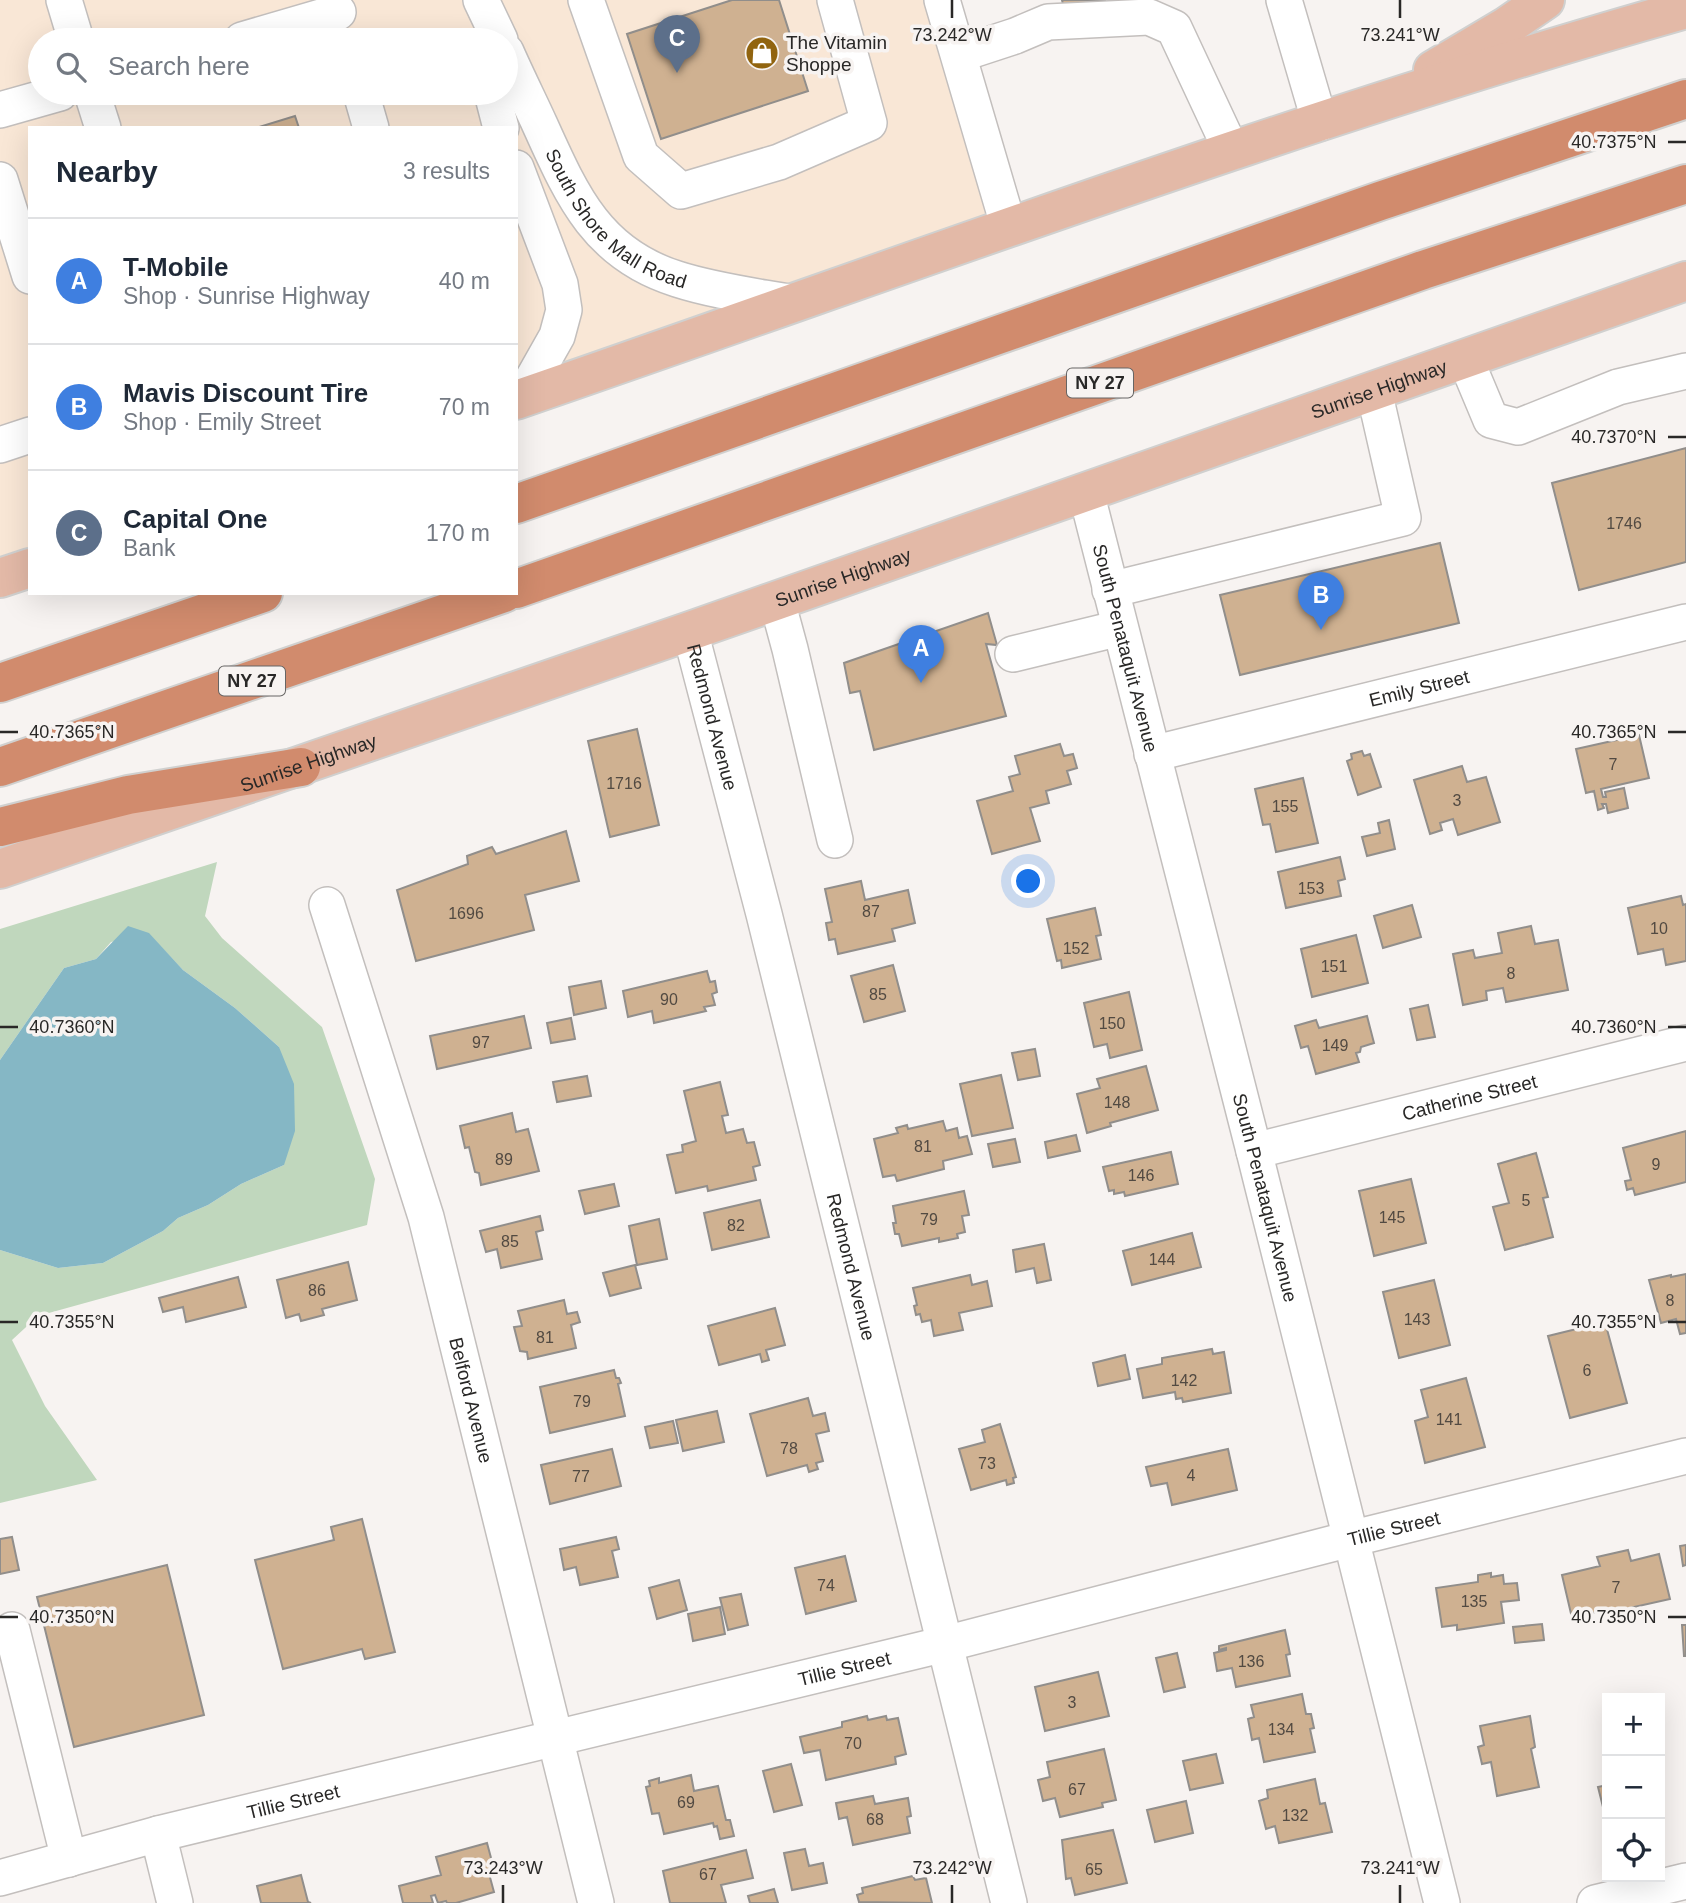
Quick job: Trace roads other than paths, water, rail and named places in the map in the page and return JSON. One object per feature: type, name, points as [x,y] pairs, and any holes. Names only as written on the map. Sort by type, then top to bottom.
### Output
[{"type":"highway","points":[[518,503],[1393,196],[1686,99]]},
{"type":"highway","name":"NY 27","points":[[518,588],[1423,270],[1686,184]]},
{"type":"highway","points":[[0,683],[257,595]]},
{"type":"highway","name":"NY 27","points":[[0,767],[498,595]]},
{"type":"highway","points":[[0,827],[128,795],[301,767]]},
{"type":"main road","points":[[1371,106],[1507,26],[1545,0]]},
{"type":"main road","points":[[519,399],[1232,152],[1475,72],[1686,9]]},
{"type":"main road","name":"Sunrise Highway","points":[[0,869],[301,767],[1684,282]]},
{"type":"main road","points":[[0,578],[28,569]]},
{"type":"street","points":[[64,0],[72,28]]},
{"type":"street","points":[[469,0],[476,28]]},
{"type":"street","points":[[481,0],[494,28]]},
{"type":"street","points":[[586,0],[640,156],[681,191],[779,162],[869,123],[835,0]]},
{"type":"street","points":[[942,0],[1009,228]]},
{"type":"street","points":[[1284,0],[1320,123]]},
{"type":"street","points":[[960,54],[1048,23],[1149,17],[1174,28],[1232,152]]},
{"type":"street","points":[[295,28],[339,18]]},
{"type":"street","name":"South Shore Mall Road","points":[[518,78],[570,190],[593,225],[609,241],[643,264],[680,280],[793,303]]},
{"type":"street","points":[[0,110],[28,102]]},
{"type":"street","points":[[96,105],[102,126]]},
{"type":"street","points":[[364,105],[370,126]]},
{"type":"street","points":[[495,105],[500,126]]},
{"type":"street","points":[[518,173],[560,285],[564,310],[557,336],[519,399]]},
{"type":"street","points":[[0,180],[28,270]]},
{"type":"street","points":[[1465,358],[1491,420],[1518,427],[1618,387],[1686,371]]},
{"type":"street","points":[[1110,590],[1157,576],[1403,518],[1374,391]]},
{"type":"street","points":[[0,445],[28,436]]},
{"type":"street","name":"South Penataquit Avenue","points":[[1086,492],[1442,1903]]},
{"type":"street","points":[[776,601],[835,840]]},
{"type":"street","name":"Emily Street","points":[[1152,754],[1686,622]]},
{"type":"street","points":[[1013,654],[1120,628]]},
{"type":"street","name":"Redmond Avenue","points":[[690,631],[764,914],[1009,1903]]},
{"type":"street","name":"Belford Avenue","points":[[327,905],[426,1217],[596,1903]]},
{"type":"street","name":"Catherine Street","points":[[1254,1151],[1686,1043]]},
{"type":"street","name":"Tillie Street","points":[[0,1878],[158,1835],[945,1644],[1350,1539],[1686,1456]]},
{"type":"street","points":[[12,1630],[69,1859]]},
{"type":"street","points":[[158,1835],[174,1903]]},
{"type":"street","points":[[1595,1903],[1686,1881]]},
{"type":"water","points":[[128,926],[149,933],[183,970],[235,1008],[279,1047],[294,1084],[295,1131],[284,1165],[241,1184],[208,1205],[178,1218],[163,1231],[103,1263],[58,1268],[0,1250],[0,1060],[64,968],[96,959]]},
{"type":"place","name":"The Vitamin Shoppe","points":[[762,53]]},
{"type":"place","name":"Capital One","points":[[677,73]]},
{"type":"place","name":"Mavis Discount Tire","points":[[1321,630]]},
{"type":"place","name":"T-Mobile","points":[[921,683]]}]
